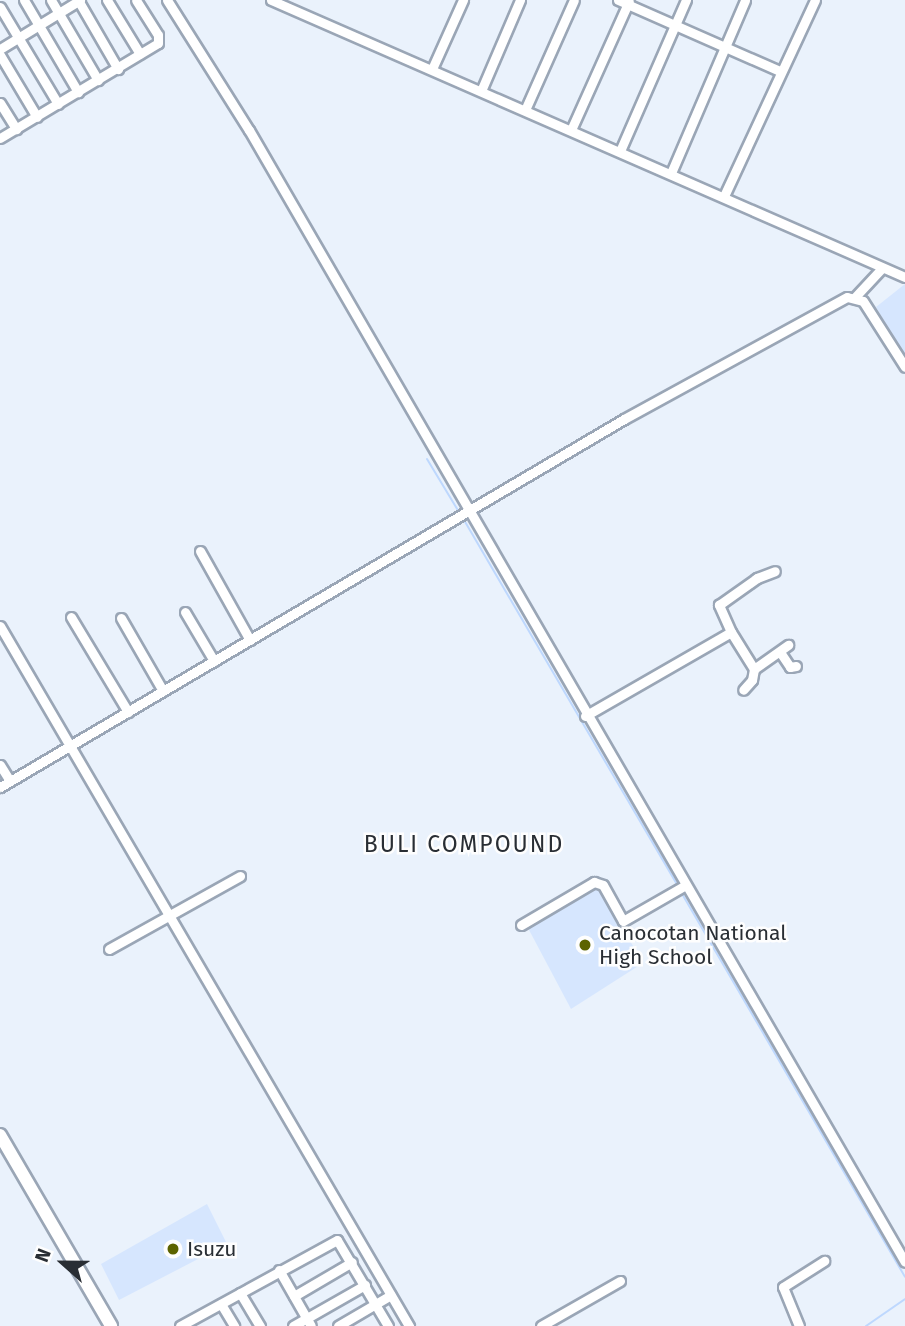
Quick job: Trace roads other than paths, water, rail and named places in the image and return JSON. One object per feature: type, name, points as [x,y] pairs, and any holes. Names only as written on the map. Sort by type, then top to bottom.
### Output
[{"type":"highway","points":[[0,1135],[111,1326]]},
{"type":"street","points":[[24,0],[78,92]]},
{"type":"street","points":[[51,0],[99,80]]},
{"type":"street","points":[[0,49],[79,0],[118,69]]},
{"type":"street","points":[[107,0],[140,54]]},
{"type":"street","points":[[0,138],[118,69],[159,38],[136,0]]},
{"type":"street","points":[[167,0],[249,130],[467,514],[905,1262]]},
{"type":"street","points":[[271,0],[905,277]]},
{"type":"street","points":[[432,69],[463,0]]},
{"type":"street","points":[[481,91],[520,0]]},
{"type":"street","points":[[525,110],[574,0]]},
{"type":"street","points":[[618,0],[629,2],[780,71]]},
{"type":"street","points":[[620,151],[686,0]]},
{"type":"street","points":[[671,173],[745,0]]},
{"type":"street","points":[[723,196],[815,0]]},
{"type":"street","points":[[571,130],[629,2]]},
{"type":"street","points":[[0,7],[58,104]]},
{"type":"street","points":[[0,55],[37,117]]},
{"type":"street","points":[[0,103],[16,129]]},
{"type":"street","points":[[0,787],[624,419],[846,297],[856,297],[883,268]]},
{"type":"street","points":[[856,297],[878,321],[905,367]]},
{"type":"street","points":[[200,551],[250,640]]},
{"type":"street","points":[[743,690],[752,680],[754,669],[731,632],[719,605],[757,578],[775,571]]},
{"type":"street","points":[[185,612],[214,661]]},
{"type":"street","points":[[71,617],[128,712]]},
{"type":"street","points":[[121,618],[163,691]]},
{"type":"street","points":[[0,626],[73,744],[409,1326]]},
{"type":"street","points":[[585,716],[731,632]]},
{"type":"street","points":[[754,669],[788,645]]},
{"type":"street","points":[[780,652],[790,667],[796,666]]},
{"type":"street","points":[[0,765],[10,781]]},
{"type":"street","points":[[109,949],[240,876]]},
{"type":"street","points":[[521,925],[594,881],[603,885],[624,920],[684,886]]},
{"type":"street","points":[[180,1326],[334,1240],[341,1242],[388,1326]]},
{"type":"street","points":[[799,1326],[783,1287],[824,1261]]},
{"type":"street","points":[[294,1296],[352,1262]]},
{"type":"street","points":[[279,1270],[309,1322]]},
{"type":"street","points":[[547,1325],[620,1281]]},
{"type":"street","points":[[293,1326],[309,1322],[365,1285]]},
{"type":"street","points":[[240,1293],[260,1326]]},
{"type":"street","points":[[338,1326],[391,1295]]},
{"type":"street","points":[[221,1304],[233,1326]]},
{"type":"waterway","points":[[427,459],[459,512]]},
{"type":"waterway","points":[[464,520],[677,884]]},
{"type":"waterway","points":[[681,892],[905,1277]]},
{"type":"waterway","points":[[866,1326],[905,1299]]},
{"type":"place","name":"Canocotan National High School","points":[[585,945]]},
{"type":"place","name":"Isuzu","points":[[173,1249]]},
{"type":"district","name":"BULI COMPOUND","points":[[464,844]]}]
